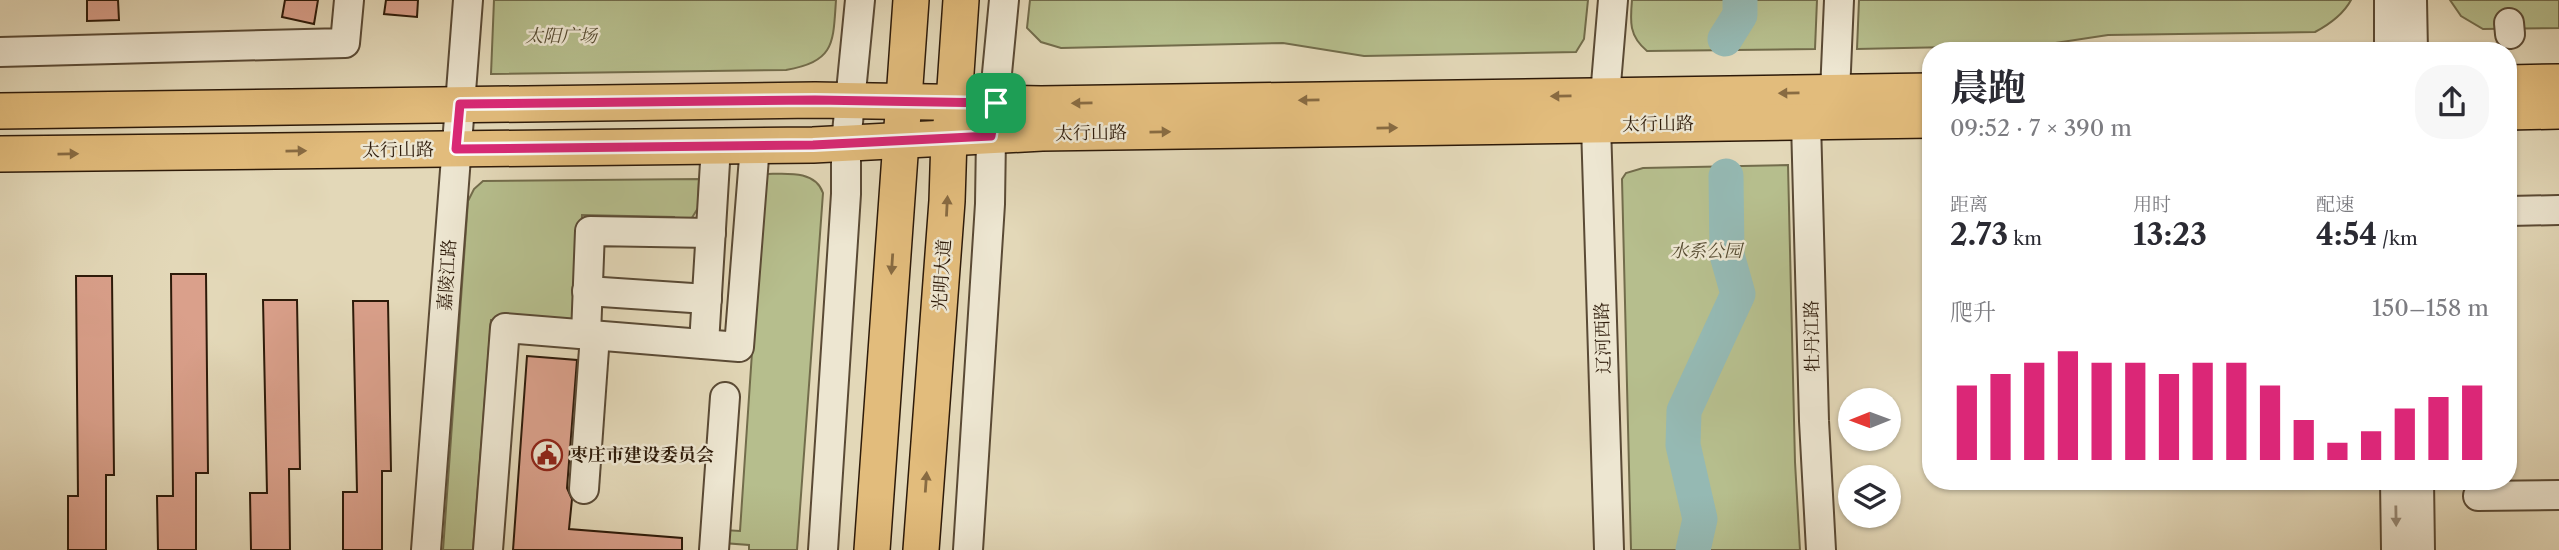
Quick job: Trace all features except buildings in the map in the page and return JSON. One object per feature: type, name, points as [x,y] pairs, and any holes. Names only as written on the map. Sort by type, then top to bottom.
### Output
[{"type":"main road","points":[[872,550],[911,0]]},
{"type":"main road","name":"光明大道","points":[[921,550],[961,0]]},
{"type":"main road","points":[[2517,83],[2559,82]]},
{"type":"main road","name":"太行山路","points":[[0,155],[846,143],[949,138],[994,119],[1601,110],[1835,93],[1922,91]]},
{"type":"main road","name":"太行山路","points":[[0,111],[852,100],[954,102],[994,119]]},
{"type":"main road","name":"太行山路","points":[[1601,110],[1806,122],[1922,120]]},
{"type":"main road","points":[[2517,112],[2559,111]]},
{"type":"street","points":[[0,52],[345,43],[349,0]]},
{"type":"street","name":"嘉陵江路","points":[[426,550],[468,0]]},
{"type":"street","points":[[823,550],[846,194],[846,143],[860,0]]},
{"type":"street","points":[[968,550],[994,119],[1004,0]]},
{"type":"street","name":"辽河西路","points":[[1609,550],[1601,110],[1613,0]]},
{"type":"street","points":[[1835,93],[1839,0]]},
{"type":"street","points":[[2389,0],[2389,42]]},
{"type":"street","points":[[2412,0],[2413,42]]},
{"type":"street","name":"牡丹江路","points":[[1806,122],[1814,421],[1821,550]]},
{"type":"street","points":[[488,550],[505,328],[740,347],[755,145]]},
{"type":"street","points":[[704,344],[716,146]]},
{"type":"street","points":[[2517,211],[2559,211]]},
{"type":"street","points":[[584,489],[590,335],[587,291],[590,232],[711,233]]},
{"type":"street","points":[[587,291],[707,299]]},
{"type":"street","points":[[714,550],[725,397]]},
{"type":"street","points":[[2395,490],[2396,550]]},
{"type":"street","points":[[2419,490],[2420,550]]},
{"type":"street","points":[[2478,496],[2559,495]]},
{"type":"green space","name":"太阳广场","points":[[494,0],[836,0],[832,39],[823,55],[802,66],[786,70],[491,74]]},
{"type":"green space","points":[[1030,0],[1588,0],[1584,39],[1576,52],[1364,56],[1283,43],[1061,48],[1041,42],[1027,28]]},
{"type":"green space","points":[[1632,0],[1817,0],[1815,49],[1647,51],[1637,40],[1632,28]]},
{"type":"green space","points":[[1859,0],[2351,0],[2336,19],[2315,32],[2108,35],[2062,42],[1922,42],[1922,48],[1857,49]]},
{"type":"green space","points":[[2450,0],[2559,0],[2559,28],[2483,29],[2461,16]]},
{"type":"green space","name":"水系公园","points":[[1788,165],[1795,462],[1800,550],[1631,550],[1622,179],[1626,173],[1643,168]]},
{"type":"green space","points":[[764,174],[806,176],[819,185],[823,193],[797,550],[749,550],[749,545],[723,543],[724,530],[740,531]]},
{"type":"green space","points":[[699,179],[698,208],[690,221],[674,225],[674,217],[582,215],[578,313],[569,323],[491,320],[473,550],[443,550],[468,201],[474,189],[483,181]]},
{"type":"waterway","points":[[1725,39],[1740,15],[1740,0]]},
{"type":"waterway","points":[[1693,550],[1700,519],[1683,445],[1684,411],[1738,294],[1727,255],[1726,176]]},
{"type":"place","name":"枣庄市建设委员会","points":[[547,455]]},
{"type":"route","points":[[815,100],[996,103],[991,136],[813,145],[456,149],[460,104],[815,100]]}]
